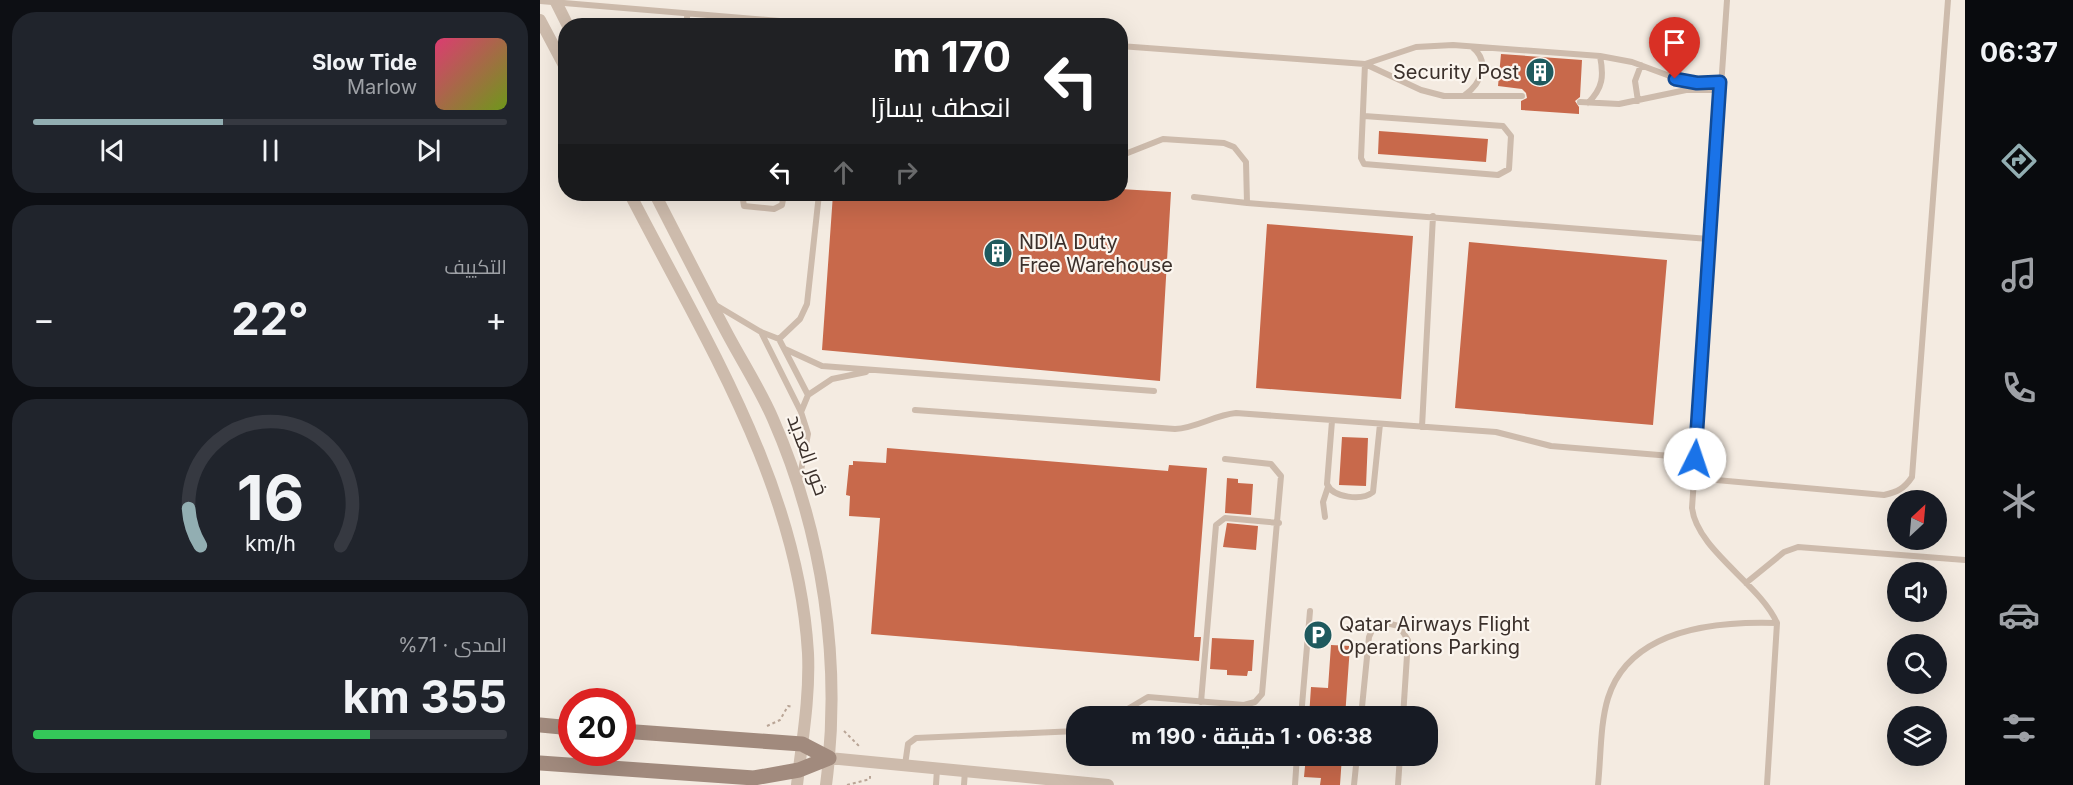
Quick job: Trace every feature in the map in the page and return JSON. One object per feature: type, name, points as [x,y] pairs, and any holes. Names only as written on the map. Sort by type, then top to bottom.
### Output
[{"type":"main road","points":[[540,725],[558,727]]},
{"type":"main road","points":[[636,732],[801,744],[829,758]]},
{"type":"main road","points":[[540,763],[754,778],[798,777],[829,758]]},
{"type":"street","points":[[555,2],[564,18]]},
{"type":"street","points":[[540,20],[558,54]]},
{"type":"street","points":[[634,201],[748,422],[773,484],[792,551],[808,652],[808,708],[798,777]]},
{"type":"street","name":"خور العديد","points":[[659,201],[772,417],[798,484],[813,538],[828,629],[831,665],[829,758],[826,785]]},
{"type":"street","points":[[829,758],[1108,785]]},
{"type":"lane","points":[[1727,0],[1692,508],[1696,526],[1746,583],[1777,623],[1767,785]]},
{"type":"lane","points":[[1694,478],[1884,495],[1897,492],[1906,486],[1912,477],[1948,0]]},
{"type":"lane","points":[[540,1],[716,18]]},
{"type":"lane","points":[[1128,47],[1365,63],[1427,45],[1472,46],[1600,56],[1641,65],[1686,82],[1720,82]]},
{"type":"lane","points":[[1465,95],[1477,85],[1482,72],[1480,56],[1472,46]]},
{"type":"lane","points":[[1588,103],[1601,88],[1600,56]]},
{"type":"lane","points":[[1365,63],[1427,92],[1444,96],[1522,96]]},
{"type":"lane","points":[[1364,116],[1503,126],[1511,136],[1509,169],[1498,175],[1368,166],[1361,158],[1365,63]]},
{"type":"lane","points":[[1638,100],[1635,81],[1641,65]]},
{"type":"lane","points":[[1580,102],[1619,104],[1686,90],[1720,90]]},
{"type":"lane","points":[[1128,153],[1163,139],[1224,142],[1234,147],[1246,162],[1247,203]]},
{"type":"lane","points":[[1194,197],[1709,239]]},
{"type":"lane","points":[[742,201],[747,208],[774,209],[782,205],[783,201]]},
{"type":"lane","points":[[779,339],[800,320],[807,304],[818,201]]},
{"type":"lane","points":[[1422,427],[1433,216]]},
{"type":"lane","points":[[711,303],[760,332],[779,339],[808,395]]},
{"type":"lane","points":[[760,332],[801,412],[808,434],[798,484]]},
{"type":"lane","points":[[785,349],[822,366],[1154,391]]},
{"type":"lane","points":[[801,412],[808,395],[832,379],[875,370]]},
{"type":"lane","points":[[915,410],[1175,429],[1191,428],[1212,418],[1236,413],[1496,432],[1551,446],[1695,459]]},
{"type":"lane","points":[[1325,517],[1323,502],[1328,487],[1332,421]]},
{"type":"lane","points":[[1328,487],[1339,495],[1365,496],[1373,492],[1380,424]]},
{"type":"lane","points":[[1133,706],[1148,697],[1244,705],[1255,702],[1263,694],[1281,480],[1277,469],[1271,464],[1225,459]]},
{"type":"lane","points":[[1200,702],[1216,525],[1225,518],[1279,523]]},
{"type":"lane","points":[[1746,583],[1784,552],[1798,547],[1965,560]]},
{"type":"lane","points":[[1302,706],[1310,611]]},
{"type":"lane","points":[[1362,706],[1369,637],[1373,628],[1386,622],[1399,626],[1408,640],[1404,706]]},
{"type":"lane","points":[[1598,785],[1607,699],[1615,680],[1631,659],[1666,637],[1732,622],[1777,623]]},
{"type":"lane","points":[[905,765],[907,748],[916,738],[1066,731]]},
{"type":"lane","points":[[1295,785],[1296,766]]},
{"type":"lane","points":[[1354,785],[1356,766]]},
{"type":"lane","points":[[1398,785],[1399,766]]},
{"type":"lane","points":[[936,785],[937,768]]},
{"type":"lane","points":[[964,785],[965,771]]},
{"type":"building","name":"Security Post","points":[[1501,54],[1582,60],[1580,97],[1575,101],[1579,107],[1579,114],[1521,110],[1521,101],[1527,98],[1526,93],[1522,89],[1498,86]]},
{"type":"building","points":[[1379,131],[1488,139],[1486,162],[1378,154]]},
{"type":"building","name":"NDIA Duty Free Warehouse","points":[[1128,189],[1171,192],[1160,381],[822,350],[833,201],[1128,201]]},
{"type":"building","points":[[1267,224],[1413,236],[1401,399],[1256,388]]},
{"type":"building","points":[[1469,242],[1667,260],[1653,425],[1455,408]]},
{"type":"building","points":[[1342,437],[1368,438],[1366,486],[1339,485]]},
{"type":"building","points":[[887,448],[1168,471],[1169,465],[1207,468],[1194,637],[1201,637],[1199,661],[871,634],[880,518],[849,516],[850,496],[846,495],[849,465],[853,465],[853,461],[886,463]]},
{"type":"building","points":[[1227,478],[1238,479],[1238,483],[1253,484],[1251,515],[1225,513]]},
{"type":"building","points":[[1227,523],[1258,526],[1256,550],[1223,547]]},
{"type":"building","points":[[1212,638],[1254,640],[1252,671],[1248,671],[1247,676],[1227,675],[1227,670],[1210,669]]},
{"type":"building","points":[[1331,645],[1350,646],[1346,706],[1310,706],[1311,687],[1328,688]]},
{"type":"building","points":[[1305,766],[1341,766],[1340,785],[1320,785],[1321,778],[1304,777]]},
{"type":"place","name":"Security Post","points":[[1540,72]]},
{"type":"place","name":"NDIA Duty Free Warehouse","points":[[998,253]]},
{"type":"place","name":"Qatar Airways Flight Operations Parking","points":[[1318,635]]},
{"type":"route","points":[[1675,79],[1697,83],[1720,82],[1695,459]]}]
